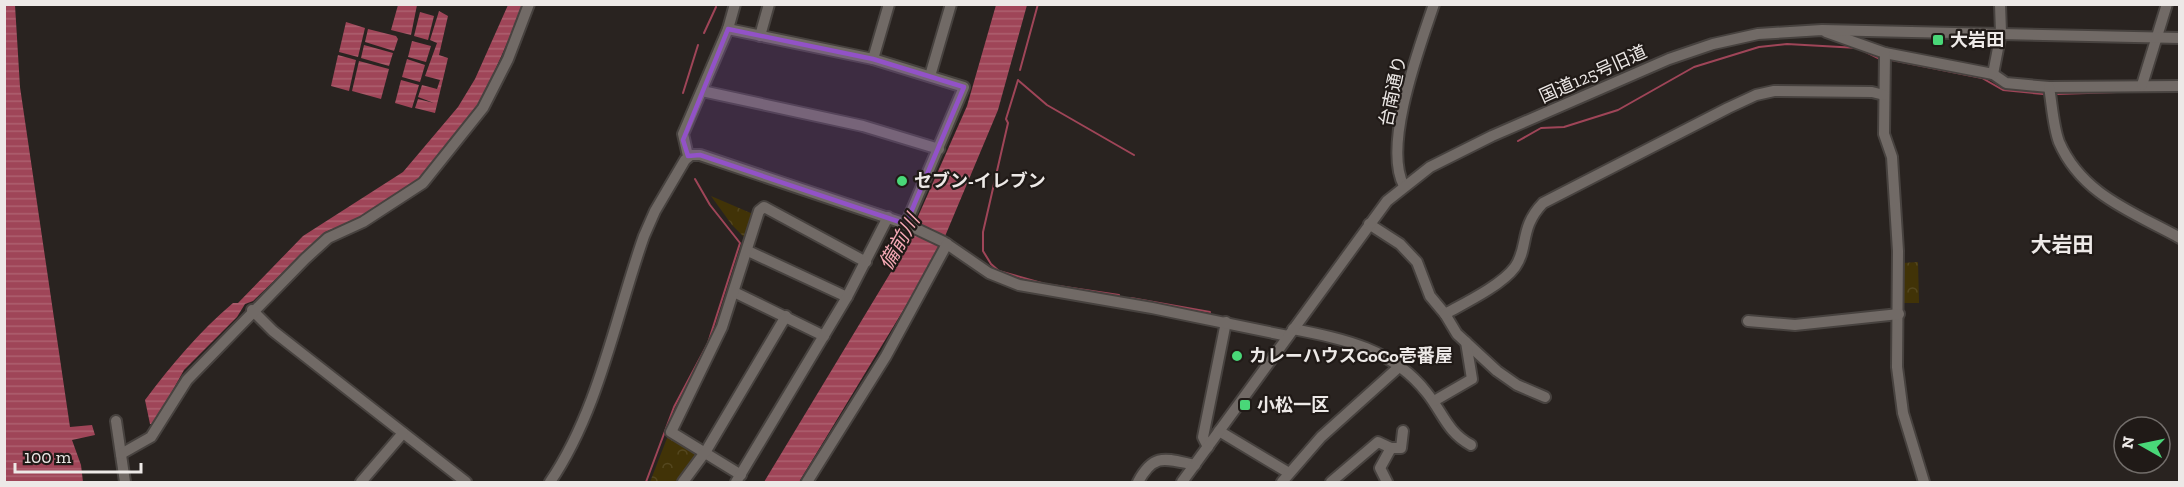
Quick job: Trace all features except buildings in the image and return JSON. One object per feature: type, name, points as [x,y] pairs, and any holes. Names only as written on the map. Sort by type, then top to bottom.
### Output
[{"type":"street","points":[[121,454],[151,437],[187,380],[252,310],[328,238],[363,222],[423,183],[483,108],[508,59],[529,4]]},
{"type":"street","points":[[550,483],[587,410],[644,236],[687,156],[683,134],[728,29],[735,4]]},
{"type":"street","points":[[760,36],[770,4]]},
{"type":"street","points":[[873,59],[889,4]]},
{"type":"street","points":[[930,76],[951,4]]},
{"type":"street","name":"台南通り","points":[[1404,186],[1398,168],[1401,116],[1434,4]]},
{"type":"street","points":[[1993,74],[2001,33],[2000,4]]},
{"type":"street","points":[[2142,85],[2167,4]]},
{"type":"street","points":[[728,29],[873,59],[964,87],[908,225]]},
{"type":"street","points":[[1822,30],[1885,53],[1993,74],[2006,83],[2049,87],[2142,85],[2180,87]]},
{"type":"street","name":"国道125号旧道","points":[[1182,483],[1369,224],[1404,186],[1430,166],[1462,150],[1669,58],[1713,44],[1758,34],[1822,30],[2180,38]]},
{"type":"street","points":[[1885,53],[1884,134],[1892,157],[1899,314],[1898,367],[1903,413],[1924,483]]},
{"type":"street","points":[[2049,87],[2058,140],[2086,182],[2107,200],[2180,238]]},
{"type":"street","points":[[702,91],[863,126],[939,149]]},
{"type":"street","points":[[1445,314],[1470,300],[1515,267],[1525,229],[1532,215],[1543,203],[1717,113],[1756,95],[1774,92],[1872,92],[1884,95]]},
{"type":"street","points":[[687,156],[700,155],[888,217],[946,243],[989,273],[1019,285],[1226,322],[1345,340],[1378,351],[1414,375],[1456,436],[1471,445]]},
{"type":"street","points":[[866,262],[764,207],[759,211],[722,327],[671,432],[706,451],[739,479],[847,297],[866,262],[888,217]]},
{"type":"street","points":[[1369,224],[1400,244],[1417,262],[1430,296],[1445,314],[1457,334],[1510,380],[1545,397]]},
{"type":"street","points":[[807,483],[886,356],[946,243]]},
{"type":"street","points":[[748,251],[847,297]]},
{"type":"street","points":[[734,292],[824,336]]},
{"type":"street","points":[[252,310],[273,332],[466,483]]},
{"type":"street","points":[[1748,321],[1795,325],[1899,314]]},
{"type":"street","points":[[683,483],[706,451],[786,316]]},
{"type":"street","points":[[1208,447],[1203,437],[1226,322]]},
{"type":"street","points":[[1434,401],[1472,379],[1466,342]]},
{"type":"street","points":[[1282,483],[1321,437],[1400,366]]},
{"type":"street","points":[[116,421],[125,483]]},
{"type":"street","points":[[1331,483],[1378,442],[1390,448],[1401,448],[1403,431]]},
{"type":"street","points":[[1219,432],[1289,473]]},
{"type":"street","points":[[361,483],[403,433]]},
{"type":"street","points":[[1387,483],[1380,468],[1390,448]]},
{"type":"street","points":[[1138,483],[1152,462],[1161,459],[1195,465]]},
{"type":"highlighted area","points":[[728,29],[873,59],[964,87],[906,224],[700,155],[688,156],[683,140]]},
{"type":"green space","points":[[711,196],[753,214],[746,239],[732,225]]},
{"type":"green space","points":[[1918,262],[1919,303],[1903,303],[1902,263]]},
{"type":"green space","points":[[669,433],[697,451],[698,455],[679,482],[650,482]]},
{"type":"shaded area","points":[[4,5],[15,5],[20,87],[70,427],[92,425],[95,435],[72,440],[81,465],[83,482],[5,482]]},
{"type":"shaded area","points":[[398,5],[417,5],[411,35],[391,30]]},
{"type":"shaded area","points":[[508,5],[524,5],[480,104],[419,182],[364,217],[325,232],[253,301],[245,304],[237,317],[184,370],[154,424],[150,424],[145,400],[209,325],[233,303],[238,303],[303,236],[403,172],[458,107],[475,79]]},
{"type":"shaded area","points":[[996,5],[1027,5],[998,110],[938,253],[799,482],[764,482],[900,257],[967,106]]},
{"type":"shaded area","points":[[439,11],[448,16],[439,55],[448,58],[435,113],[415,108],[418,99],[434,103],[418,97],[422,85],[437,89],[440,80],[425,76],[437,43],[430,40]]},
{"type":"shaded area","points":[[420,12],[434,16],[428,40],[414,36]]},
{"type":"shaded area","points":[[346,22],[365,28],[358,57],[339,52]]},
{"type":"shaded area","points":[[368,29],[396,36],[398,39],[394,51],[365,42]]},
{"type":"shaded area","points":[[412,41],[431,46],[426,62],[408,57]]},
{"type":"shaded area","points":[[364,45],[393,53],[389,66],[361,58]]},
{"type":"shaded area","points":[[338,55],[356,60],[349,91],[331,86]]},
{"type":"shaded area","points":[[407,59],[425,65],[420,82],[402,77]]},
{"type":"shaded area","points":[[359,61],[389,69],[381,99],[352,91]]},
{"type":"shaded area","points":[[401,80],[419,85],[412,108],[395,103]]},
{"type":"waterway","points":[[1020,70],[1038,4]]},
{"type":"waterway","points":[[1995,4],[1995,16]]},
{"type":"waterway","points":[[704,33],[716,7]]},
{"type":"waterway","points":[[1518,141],[1541,128],[1564,127],[1618,110],[1694,67],[1759,47],[1787,44],[1858,48],[1880,59]]},
{"type":"waterway","points":[[683,93],[698,45]]},
{"type":"waterway","points":[[1892,60],[1982,78],[2003,90],[2043,94]]},
{"type":"waterway","points":[[1018,80],[1006,119],[1008,123],[983,232],[983,251],[991,264],[999,271],[1045,284],[1119,295]]},
{"type":"waterway","points":[[1019,81],[1047,105],[1134,155]]},
{"type":"waterway","points":[[2058,94],[2147,91]]},
{"type":"waterway","points":[[2158,91],[2180,92]]},
{"type":"waterway","points":[[646,482],[674,407],[708,343],[740,243],[710,205],[695,179]]},
{"type":"waterway","points":[[1131,298],[1210,312]]},
{"type":"place","name":"大岩田","points":[[1938,40]]},
{"type":"place","name":"セブン-イレブン","points":[[902,181]]},
{"type":"place","name":"カレーハウスCoCo壱番屋","points":[[1237,356]]},
{"type":"place","name":"小松一区","points":[[1245,405]]},
{"type":"district","name":"大岩田","points":[[2062,245]]},
{"type":"water label","name":"備前川","points":[[899,242]]}]
